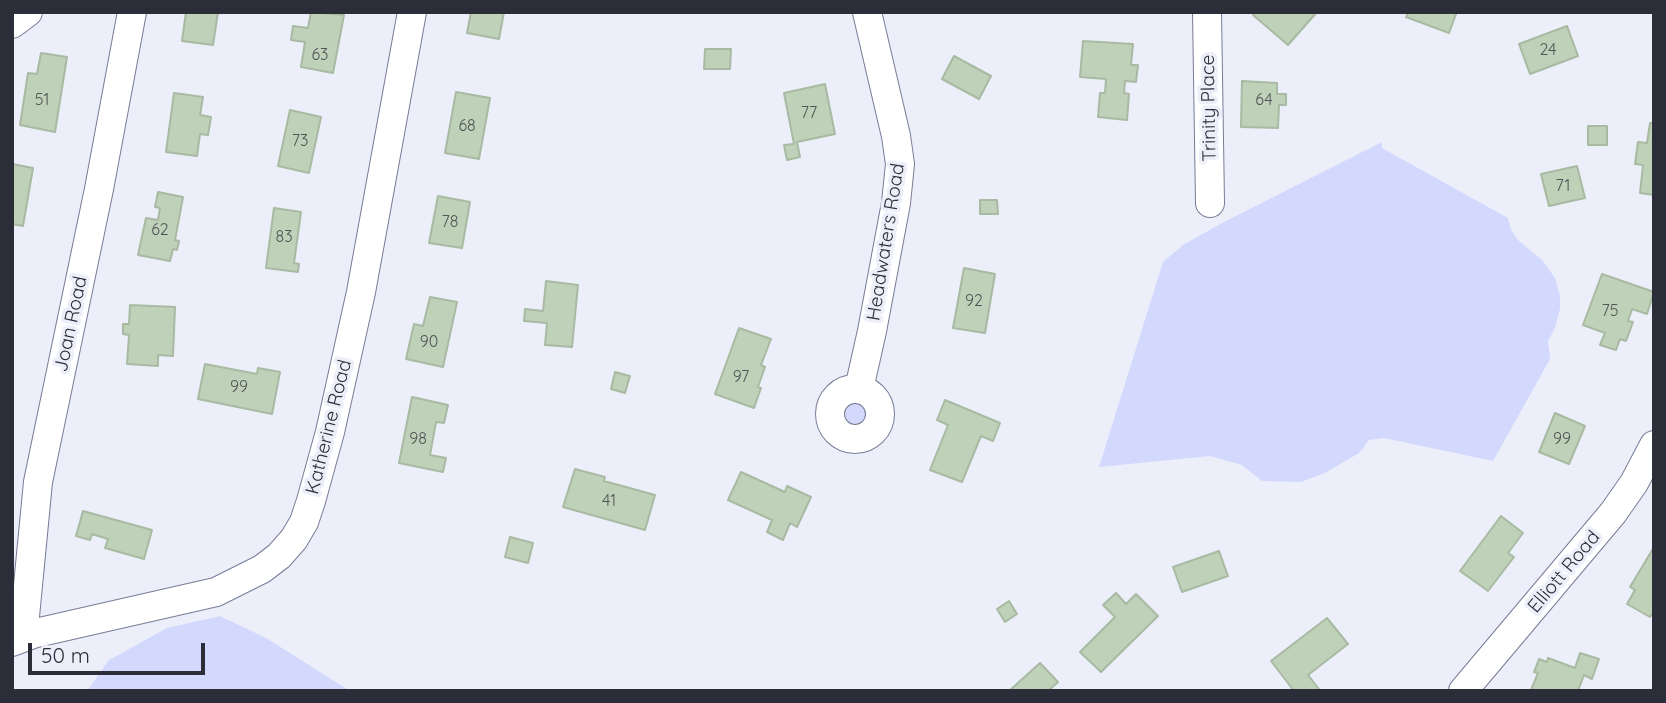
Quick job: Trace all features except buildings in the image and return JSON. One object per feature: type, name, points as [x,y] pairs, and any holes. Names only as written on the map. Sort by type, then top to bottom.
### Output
[{"type":"street","points":[[12,24],[29,12]]},
{"type":"street","name":"Joan Road","points":[[18,639],[38,482],[132,12]]},
{"type":"street","name":"Katherine Road","points":[[18,639],[216,592],[262,569],[279,556],[294,539],[304,522],[330,432],[360,292],[412,12]]},
{"type":"street","name":"Headwaters Road","points":[[859,389],[896,203],[900,163],[867,12]]},
{"type":"street","name":"Trinity Place","points":[[1207,12],[1210,203]]},
{"type":"street","name":"Elliott Road","points":[[1463,691],[1614,513],[1654,446]]},
{"type":"shaded area","points":[[1382,142],[1382,148],[1508,218],[1511,230],[1518,240],[1542,260],[1555,278],[1560,309],[1548,341],[1550,359],[1493,461],[1384,438],[1369,440],[1359,453],[1325,473],[1301,482],[1262,481],[1242,465],[1210,456],[1099,467],[1163,262],[1183,245],[1222,223]]},
{"type":"shaded area","points":[[855,398],[867,402],[871,414],[867,426],[855,430],[843,426],[839,414],[843,402]]},
{"type":"shaded area","points":[[220,616],[266,638],[350,691],[87,691],[109,660],[167,628]]}]
